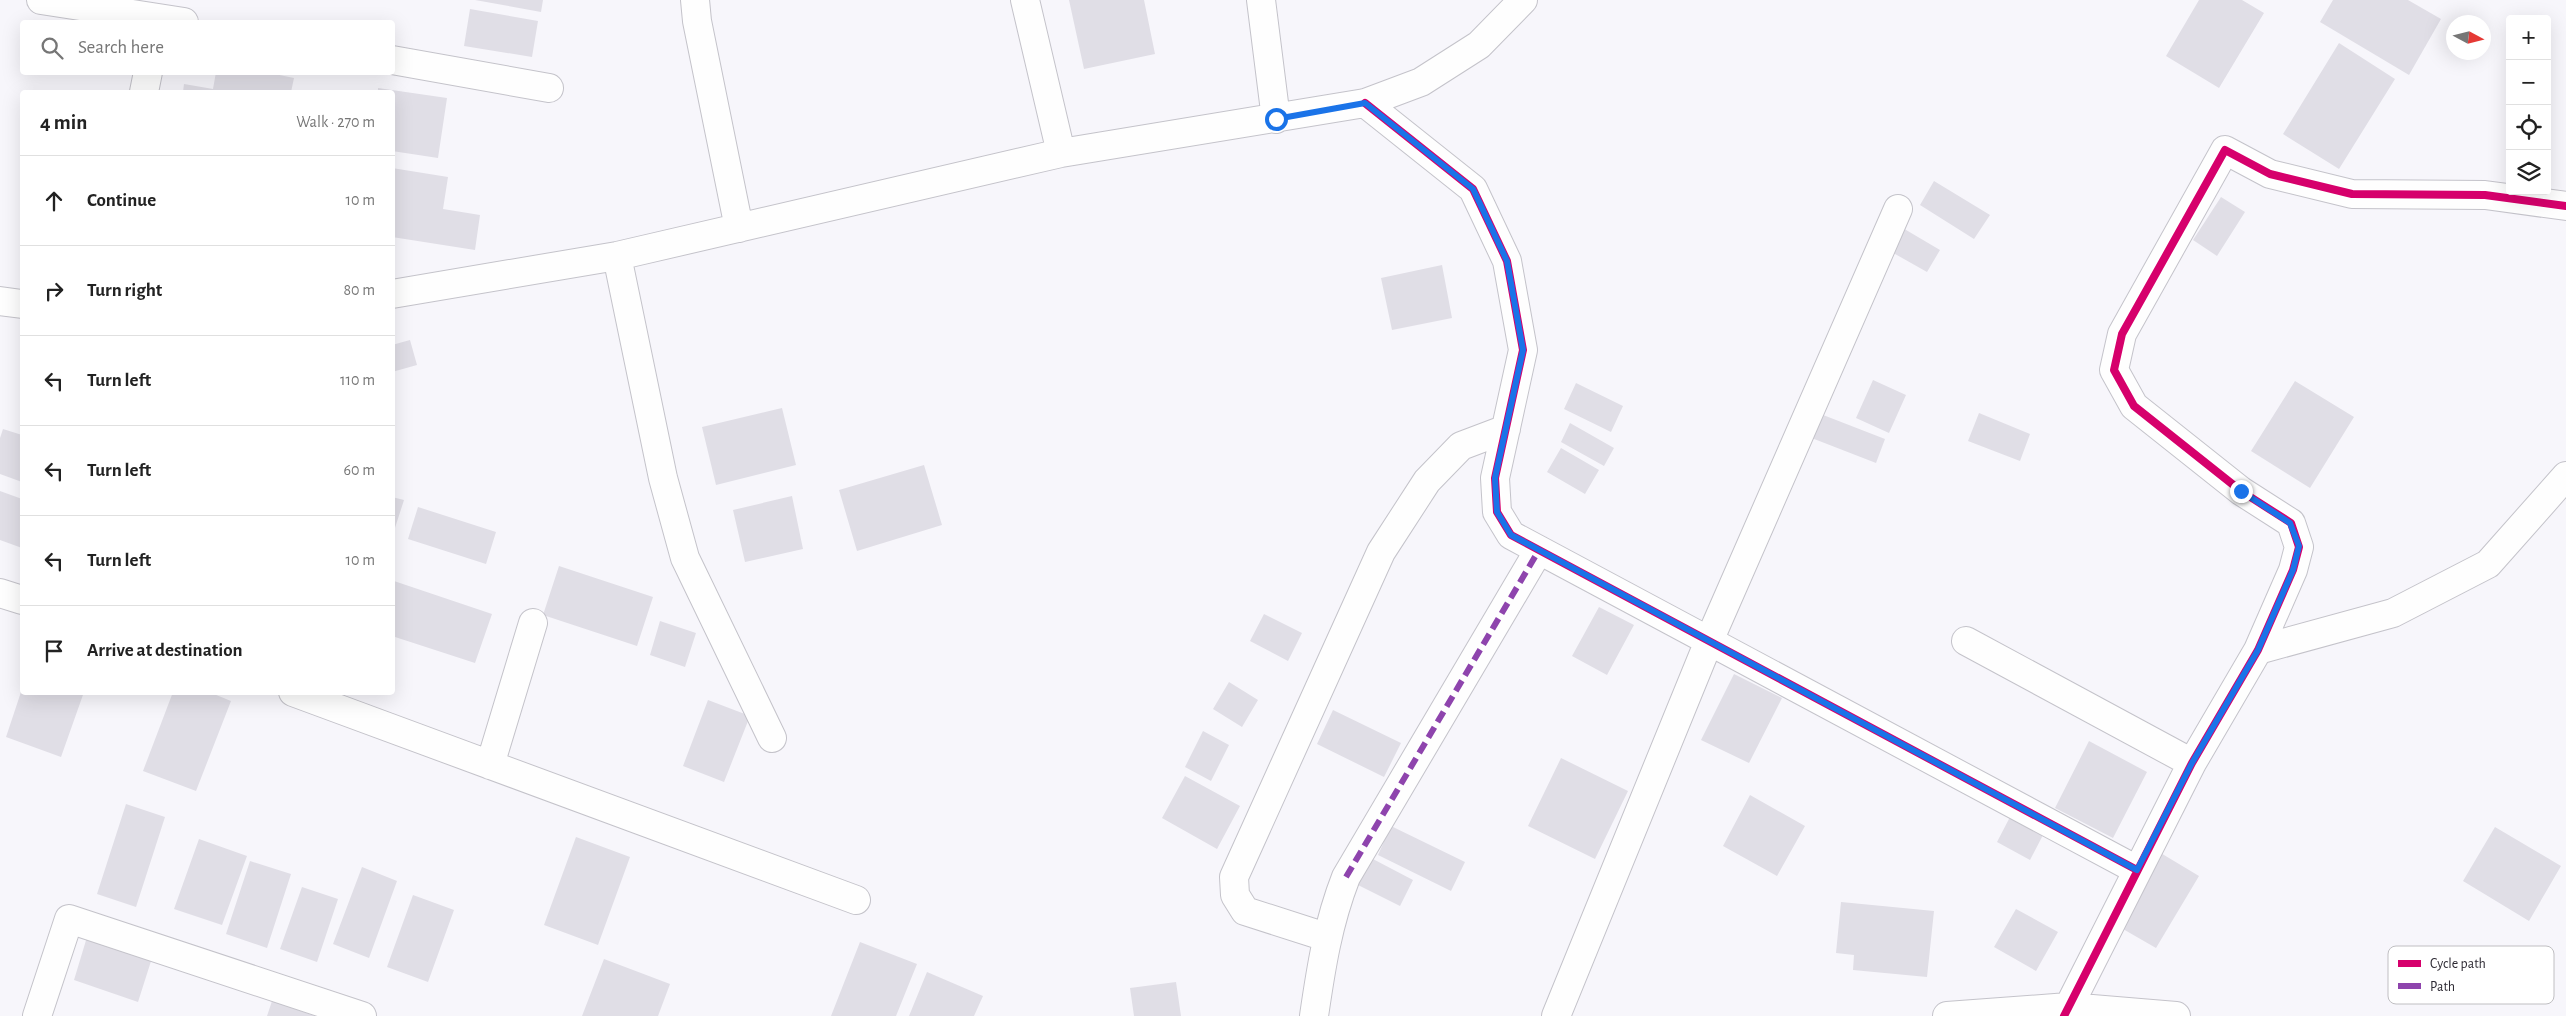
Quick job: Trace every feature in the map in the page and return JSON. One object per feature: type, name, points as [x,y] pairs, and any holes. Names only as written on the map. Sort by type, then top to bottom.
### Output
[{"type":"street","points":[[41,0],[158,13],[178,20]]},
{"type":"street","points":[[695,0],[697,21],[739,228]]},
{"type":"street","points":[[1025,0],[1061,153]]},
{"type":"street","points":[[1261,0],[1276,119]]},
{"type":"street","points":[[395,293],[617,256],[1061,153],[1365,103],[1421,82],[1479,45],[1523,0]]},
{"type":"street","points":[[395,61],[549,88]]},
{"type":"street","points":[[144,90],[147,75]]},
{"type":"street","points":[[1365,103],[1473,189],[1507,261],[1523,350],[1495,478],[1497,512],[1511,535],[2137,870]]},
{"type":"street","points":[[2066,1012],[2192,763],[2258,650],[2293,570],[2299,546],[2290,523],[2241,491],[2134,406],[2114,370],[2122,334],[2225,150],[2270,174],[2352,194],[2485,195],[2566,206]]},
{"type":"street","points":[[1556,1016],[1709,641],[1898,209]]},
{"type":"street","points":[[617,256],[663,478],[685,558],[772,738]]},
{"type":"street","points":[[0,301],[20,304]]},
{"type":"street","points":[[1326,937],[1245,911],[1235,894],[1234,876],[1380,552],[1426,481],[1461,446],[1506,429]]},
{"type":"street","points":[[2258,650],[2393,613],[2488,564],[2566,476]]},
{"type":"street","points":[[1314,1016],[1326,937],[1332,912],[1346,877],[1539,550]]},
{"type":"street","points":[[0,593],[20,599]]},
{"type":"street","points":[[490,765],[533,623]]},
{"type":"street","points":[[1966,641],[2192,763]]},
{"type":"street","points":[[301,695],[856,900]]},
{"type":"street","points":[[37,1016],[69,919],[362,1016]]},
{"type":"street","points":[[1947,1016],[2066,1012],[2176,1016]]},
{"type":"building","points":[[475,0],[543,0],[541,12]]},
{"type":"building","points":[[1069,0],[1144,0],[1155,54],[1084,69]]},
{"type":"building","points":[[2199,0],[2242,0],[2264,13],[2219,88],[2166,56]]},
{"type":"building","points":[[2333,0],[2408,0],[2441,19],[2409,75],[2320,22]]},
{"type":"building","points":[[470,9],[538,21],[532,57],[464,46]]},
{"type":"building","points":[[2339,43],[2395,79],[2339,169],[2283,134]]},
{"type":"building","points":[[215,75],[280,75],[294,78],[291,90],[183,90],[184,84],[213,89]]},
{"type":"building","points":[[395,90],[447,98],[438,158],[395,151]]},
{"type":"building","points":[[395,168],[448,177],[443,209],[480,215],[475,250],[395,237]]},
{"type":"building","points":[[1934,181],[1990,215],[1974,239],[1920,205]]},
{"type":"building","points":[[2221,197],[2245,212],[2217,256],[2193,240]]},
{"type":"building","points":[[1901,227],[1940,250],[1927,272],[1888,250]]},
{"type":"building","points":[[1442,265],[1452,318],[1392,330],[1381,278]]},
{"type":"building","points":[[410,340],[417,365],[395,371],[395,344]]},
{"type":"building","points":[[1873,380],[1906,395],[1889,433],[1856,418]]},
{"type":"building","points":[[2295,381],[2354,417],[2310,488],[2251,451]]},
{"type":"building","points":[[1576,383],[1623,406],[1611,432],[1564,409]]},
{"type":"building","points":[[782,408],[796,465],[716,485],[702,427]]},
{"type":"building","points":[[1818,413],[1885,439],[1876,463],[1809,437]]},
{"type":"building","points":[[1979,413],[2030,434],[2020,461],[1968,441]]},
{"type":"building","points":[[1570,423],[1614,448],[1604,466],[1561,442]]},
{"type":"building","points":[[3,429],[20,434],[20,481],[0,474],[0,438]]},
{"type":"building","points":[[1561,448],[1599,470],[1585,494],[1547,472]]},
{"type":"building","points":[[924,465],[942,525],[857,551],[839,490]]},
{"type":"building","points":[[0,491],[20,498],[20,547],[0,540]]},
{"type":"building","points":[[792,496],[803,549],[745,562],[733,510]]},
{"type":"building","points":[[395,498],[404,500],[395,528]]},
{"type":"building","points":[[418,507],[496,532],[486,564],[408,539]]},
{"type":"building","points":[[559,566],[653,597],[637,646],[543,615]]},
{"type":"building","points":[[395,581],[492,614],[475,663],[395,637]]},
{"type":"building","points":[[1599,607],[1634,625],[1607,675],[1572,656]]},
{"type":"building","points":[[1264,614],[1302,633],[1288,661],[1250,641]]},
{"type":"building","points":[[660,621],[696,633],[685,667],[650,655]]},
{"type":"building","points":[[1734,674],[1782,698],[1749,763],[1701,740]]},
{"type":"building","points":[[1229,682],[1258,700],[1242,727],[1213,709]]},
{"type":"building","points":[[20,695],[83,695],[61,757],[6,737]]},
{"type":"building","points":[[172,695],[216,695],[231,701],[196,791],[143,771]]},
{"type":"building","points":[[708,700],[750,716],[724,782],[683,766]]},
{"type":"building","points":[[1333,710],[1401,743],[1384,777],[1317,744]]},
{"type":"building","points":[[1203,731],[1229,745],[1211,781],[1185,767]]},
{"type":"building","points":[[2089,741],[2147,772],[2113,838],[2055,808]]},
{"type":"building","points":[[1561,758],[1628,791],[1595,859],[1528,826]]},
{"type":"building","points":[[1185,776],[1240,806],[1217,849],[1162,818]]},
{"type":"building","points":[[1750,795],[1805,826],[1777,876],[1723,846]]},
{"type":"building","points":[[126,804],[165,817],[136,907],[97,894]]},
{"type":"building","points":[[2010,817],[2043,835],[2030,860],[1997,842]]},
{"type":"building","points":[[1391,826],[1465,862],[1451,891],[1378,855]]},
{"type":"building","points":[[2495,827],[2561,866],[2529,921],[2463,881]]},
{"type":"building","points":[[576,837],[630,857],[598,945],[544,925]]},
{"type":"building","points":[[199,839],[247,856],[222,925],[174,909]]},
{"type":"building","points":[[2159,852],[2199,876],[2156,948],[2116,925]]},
{"type":"building","points":[[1371,858],[1413,880],[1400,906],[1358,885]]},
{"type":"building","points":[[250,861],[291,874],[267,948],[226,934]]},
{"type":"building","points":[[362,867],[397,881],[369,958],[333,944]]},
{"type":"building","points":[[302,887],[338,899],[317,962],[280,949]]},
{"type":"building","points":[[413,895],[454,910],[428,982],[387,967]]},
{"type":"building","points":[[1841,902],[1934,911],[1927,977],[1853,970],[1854,955],[1836,953]]},
{"type":"building","points":[[2016,909],[2058,932],[2036,971],[1994,947]]},
{"type":"building","points":[[87,937],[152,958],[138,1002],[74,980]]},
{"type":"building","points":[[860,942],[917,964],[896,1016],[831,1016]]},
{"type":"building","points":[[604,959],[670,984],[658,1016],[582,1016]]},
{"type":"building","points":[[927,972],[983,996],[974,1016],[909,1016]]},
{"type":"building","points":[[1176,982],[1181,1016],[1134,1016],[1130,988]]},
{"type":"building","points":[[272,1001],[315,1016],[267,1016]]},
{"type":"marked path","points":[[1346,877],[1539,550]]},
{"type":"cycle path","points":[[1365,103],[1473,189],[1507,261],[1523,350],[1495,478],[1497,512],[1511,535],[2137,870]]},
{"type":"cycle path","points":[[2064,1016],[2192,763],[2258,650],[2293,570],[2299,547],[2291,523],[2241,491],[2134,406],[2114,370],[2122,334],[2225,150],[2270,174],[2352,194],[2485,195],[2566,206]]},
{"type":"route","points":[[1276,119],[1365,103],[1473,189],[1507,261],[1523,350],[1495,478],[1497,512],[1511,535],[2137,870],[2192,763],[2258,650],[2293,570],[2299,546],[2290,523],[2241,491]]}]
